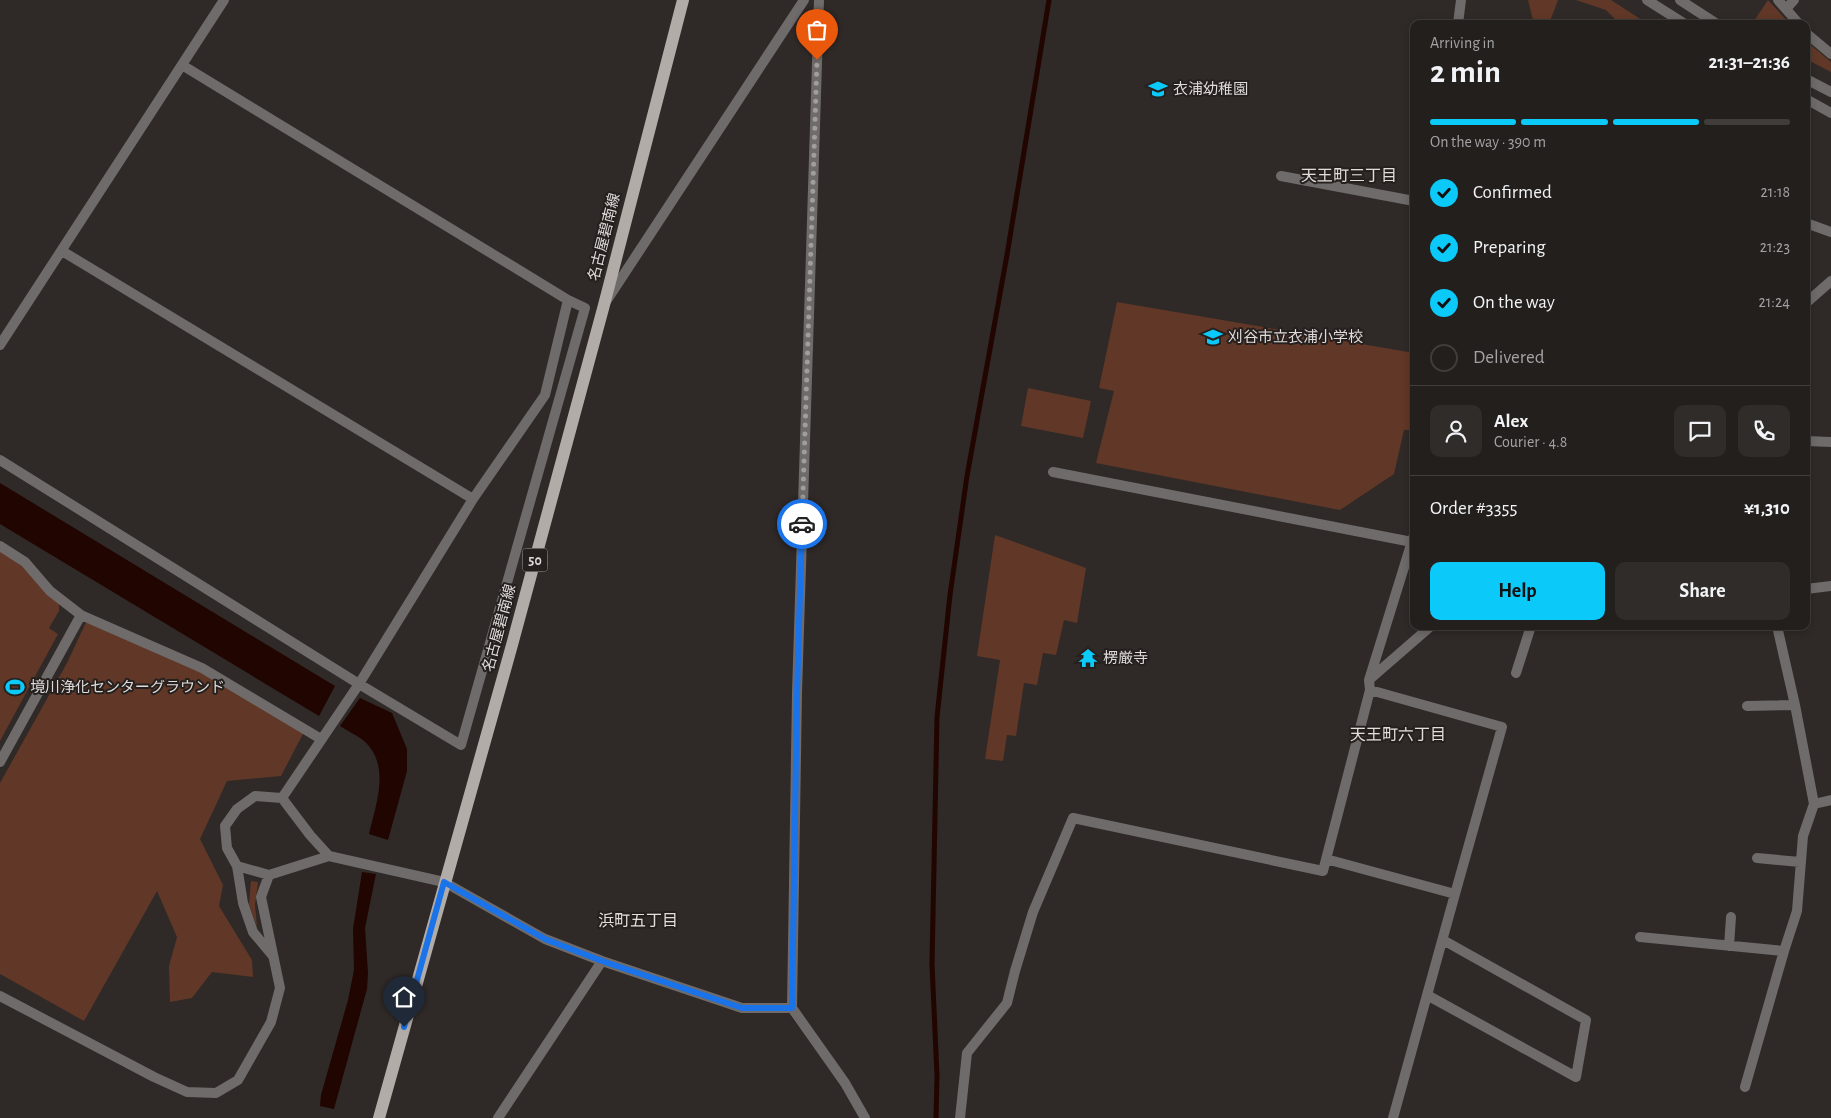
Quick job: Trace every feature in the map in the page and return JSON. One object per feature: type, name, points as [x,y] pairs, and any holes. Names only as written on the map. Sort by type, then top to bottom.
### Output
[{"type":"main road","name":"名古屋碧南線","points":[[379,1118],[512,645],[604,305],[683,0]]},
{"type":"street","points":[[0,345],[224,0]]},
{"type":"street","points":[[604,305],[804,0]]},
{"type":"street","points":[[819,0],[798,683],[792,1008],[845,1083],[865,1118]]},
{"type":"street","points":[[1458,20],[1461,0]]},
{"type":"street","points":[[1647,0],[1679,20]]},
{"type":"street","points":[[1680,0],[1711,20]]},
{"type":"street","points":[[1778,0],[1796,20]]},
{"type":"street","points":[[1786,9],[1794,0]]},
{"type":"street","points":[[1810,37],[1831,54]]},
{"type":"street","points":[[0,460],[359,684],[461,744],[585,308],[568,300],[182,65]]},
{"type":"street","points":[[1810,81],[1831,92]]},
{"type":"street","points":[[1810,101],[1831,113]]},
{"type":"street","points":[[1281,176],[1410,200]]},
{"type":"street","points":[[1810,224],[1831,232]]},
{"type":"street","points":[[62,251],[473,499]]},
{"type":"street","points":[[1810,299],[1831,281]]},
{"type":"street","points":[[282,798],[359,684],[473,499],[545,395],[568,300]]},
{"type":"street","points":[[1810,441],[1831,442]]},
{"type":"street","points":[[1053,472],[1410,538]]},
{"type":"street","points":[[0,546],[25,562],[50,591],[81,615],[202,668],[321,739]]},
{"type":"street","points":[[960,1118],[967,1053],[1007,1003],[1033,912],[1074,818],[1323,871],[1369,685],[1410,549]]},
{"type":"street","points":[[1810,589],[1831,586]]},
{"type":"street","points":[[0,762],[81,615]]},
{"type":"street","points":[[1369,685],[1427,630]]},
{"type":"street","points":[[1516,673],[1530,630]]},
{"type":"street","points":[[1746,1087],[1797,911],[1802,836],[1814,804],[1795,705],[1778,630]]},
{"type":"street","points":[[1369,685],[1502,727],[1393,1118]]},
{"type":"street","points":[[1747,706],[1795,705]]},
{"type":"street","points":[[274,956],[253,932],[244,903],[237,866],[227,848],[225,826],[237,809],[255,796],[282,798],[310,835],[329,856]]},
{"type":"street","points":[[1814,804],[1831,800]]},
{"type":"street","points":[[237,866],[269,875],[329,856],[444,882],[545,939],[602,961],[742,1008],[792,1008]]},
{"type":"street","points":[[1757,858],[1800,862]]},
{"type":"street","points":[[1326,860],[1455,894]]},
{"type":"street","points":[[0,996],[154,1077],[187,1092],[216,1093],[238,1080],[271,1022],[280,988],[261,897],[269,875]]},
{"type":"street","points":[[1729,946],[1731,917]]},
{"type":"street","points":[[1640,937],[1784,951]]},
{"type":"street","points":[[1427,995],[1576,1077],[1586,1020],[1443,940]]},
{"type":"street","points":[[498,1118],[602,961]]},
{"type":"shaded area","points":[[1528,0],[1558,0],[1550,20],[1533,20]]},
{"type":"shaded area","points":[[1576,0],[1611,0],[1642,20],[1616,20],[1606,10]]},
{"type":"shaded area","points":[[1768,0],[1786,20],[1755,20]]},
{"type":"shaded area","points":[[1810,44],[1831,62],[1831,72],[1810,61]]},
{"type":"shaded area","points":[[1117,302],[1410,352],[1410,430],[1404,430],[1394,474],[1340,510],[1096,463],[1114,391],[1099,388]]},
{"type":"shaded area","points":[[1028,388],[1091,401],[1083,438],[1021,426]]},
{"type":"shaded area","points":[[0,483],[335,686],[319,716],[0,524]]},
{"type":"shaded area","points":[[995,535],[1086,568],[1077,623],[1064,620],[1056,655],[1043,653],[1037,685],[1024,683],[1016,736],[1007,735],[1003,761],[985,759],[1000,660],[977,656]]},
{"type":"shaded area","name":"境川浄化センターグラウンド","points":[[0,546],[59,598],[59,611],[49,628],[58,634],[0,741]]},
{"type":"shaded area","points":[[88,618],[202,668],[305,730],[281,776],[227,781],[200,839],[223,885],[219,906],[252,960],[253,977],[212,972],[192,998],[170,1002],[169,966],[177,937],[157,891],[84,1021],[0,974],[0,783],[67,663]]},
{"type":"shaded area","points":[[360,698],[392,713],[407,749],[407,771],[388,840],[369,834],[378,798],[379,773],[377,761],[364,741],[340,726]]},
{"type":"shaded area","points":[[362,872],[376,874],[365,928],[368,973],[367,989],[334,1109],[320,1106],[321,1095],[348,1000],[354,970],[353,929]]},
{"type":"shaded area","points":[[251,881],[258,882],[255,905],[257,927],[249,904]]},
{"type":"waterway","points":[[936,1118],[937,1076],[932,964],[937,717],[950,595],[967,476],[1007,255],[1049,0]]},
{"type":"way so far","points":[[802,524],[817,60]]},
{"type":"place","name":"衣浦幼稚園","points":[[1158,89]]},
{"type":"place","name":"刈谷市立衣浦小学校","points":[[1213,337]]},
{"type":"place","name":"楞厳寺","points":[[1088,658]]},
{"type":"place","name":"境川浄化センターグラウンド","points":[[15,687]]},
{"type":"district","name":"天王町三丁目","points":[[1349,175]]},
{"type":"district","name":"天王町六丁目","points":[[1398,734]]},
{"type":"district","name":"浜町五丁目","points":[[638,920]]},
{"type":"route","points":[[404,1027],[444,882],[545,939],[602,961],[742,1008],[792,1008],[797,693],[802,524]]}]
